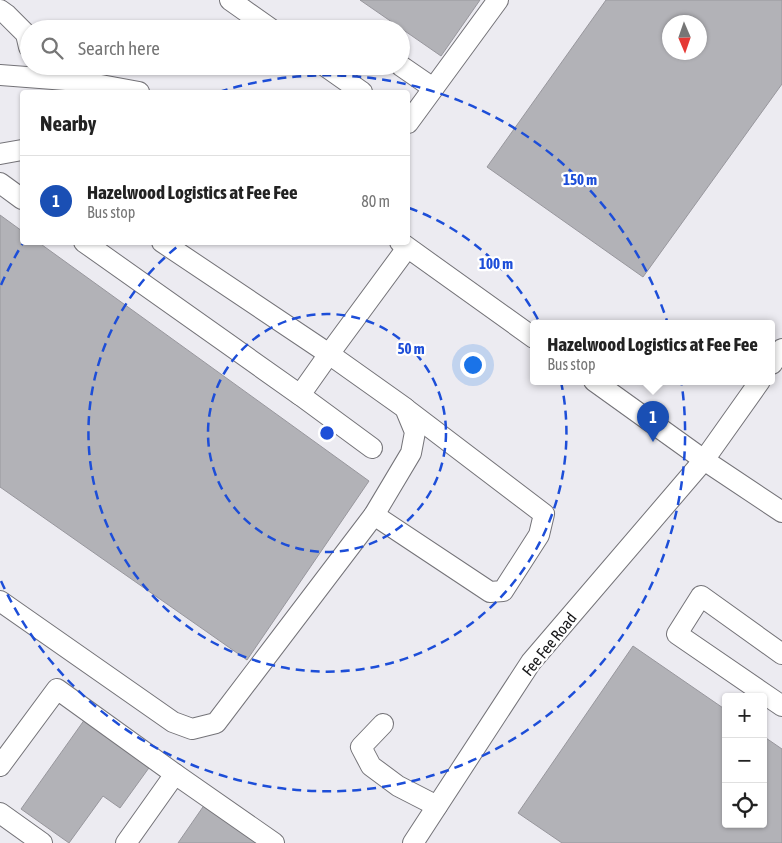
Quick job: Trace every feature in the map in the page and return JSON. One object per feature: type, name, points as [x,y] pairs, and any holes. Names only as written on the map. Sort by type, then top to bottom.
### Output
[{"type":"street","points":[[230,0],[258,20]]},
{"type":"street","points":[[410,120],[498,0]]},
{"type":"street","points":[[0,10],[20,28]]},
{"type":"street","points":[[410,72],[433,88]]},
{"type":"street","points":[[0,75],[20,73]]},
{"type":"street","points":[[47,75],[128,90]]},
{"type":"street","points":[[341,75],[360,90]]},
{"type":"street","points":[[0,154],[20,150]]},
{"type":"street","points":[[0,183],[20,198]]},
{"type":"street","points":[[88,245],[372,448]]},
{"type":"street","points":[[166,245],[329,354],[405,408],[544,514],[539,535],[503,590],[490,592],[374,515]]},
{"type":"street","points":[[300,395],[404,245],[530,335]]},
{"type":"street","points":[[775,360],[782,349]]},
{"type":"street","points":[[600,385],[704,460],[782,512]]},
{"type":"street","name":"Fee Fee Road","points":[[412,843],[531,662],[704,460],[757,385]]},
{"type":"street","points":[[0,601],[173,722],[192,729],[216,723],[374,515],[411,453],[415,432],[405,408]]},
{"type":"street","points":[[782,654],[701,596],[677,634],[782,706]]},
{"type":"street","points":[[0,766],[57,689],[274,843]]},
{"type":"street","points":[[383,724],[361,746],[371,766],[398,786],[437,806]]},
{"type":"street","points":[[126,843],[175,774]]},
{"type":"street","points":[[0,813],[42,843]]},
{"type":"building","points":[[360,0],[480,0],[441,56],[410,35],[410,20],[389,20]]},
{"type":"building","points":[[606,0],[782,0],[782,84],[643,277],[487,167]]},
{"type":"building","points":[[0,215],[20,230],[20,245],[42,245],[369,481],[247,660],[0,487]]},
{"type":"building","points":[[633,646],[722,707],[722,828],[767,828],[767,739],[782,749],[782,843],[562,843],[518,813]]},
{"type":"building","points":[[85,719],[151,765],[120,808],[103,796],[69,843],[21,809]]},
{"type":"building","points":[[205,804],[261,843],[178,843]]},
{"type":"place","name":"Hazelwood Logistics at Fee Fee","points":[[653,442]]}]
